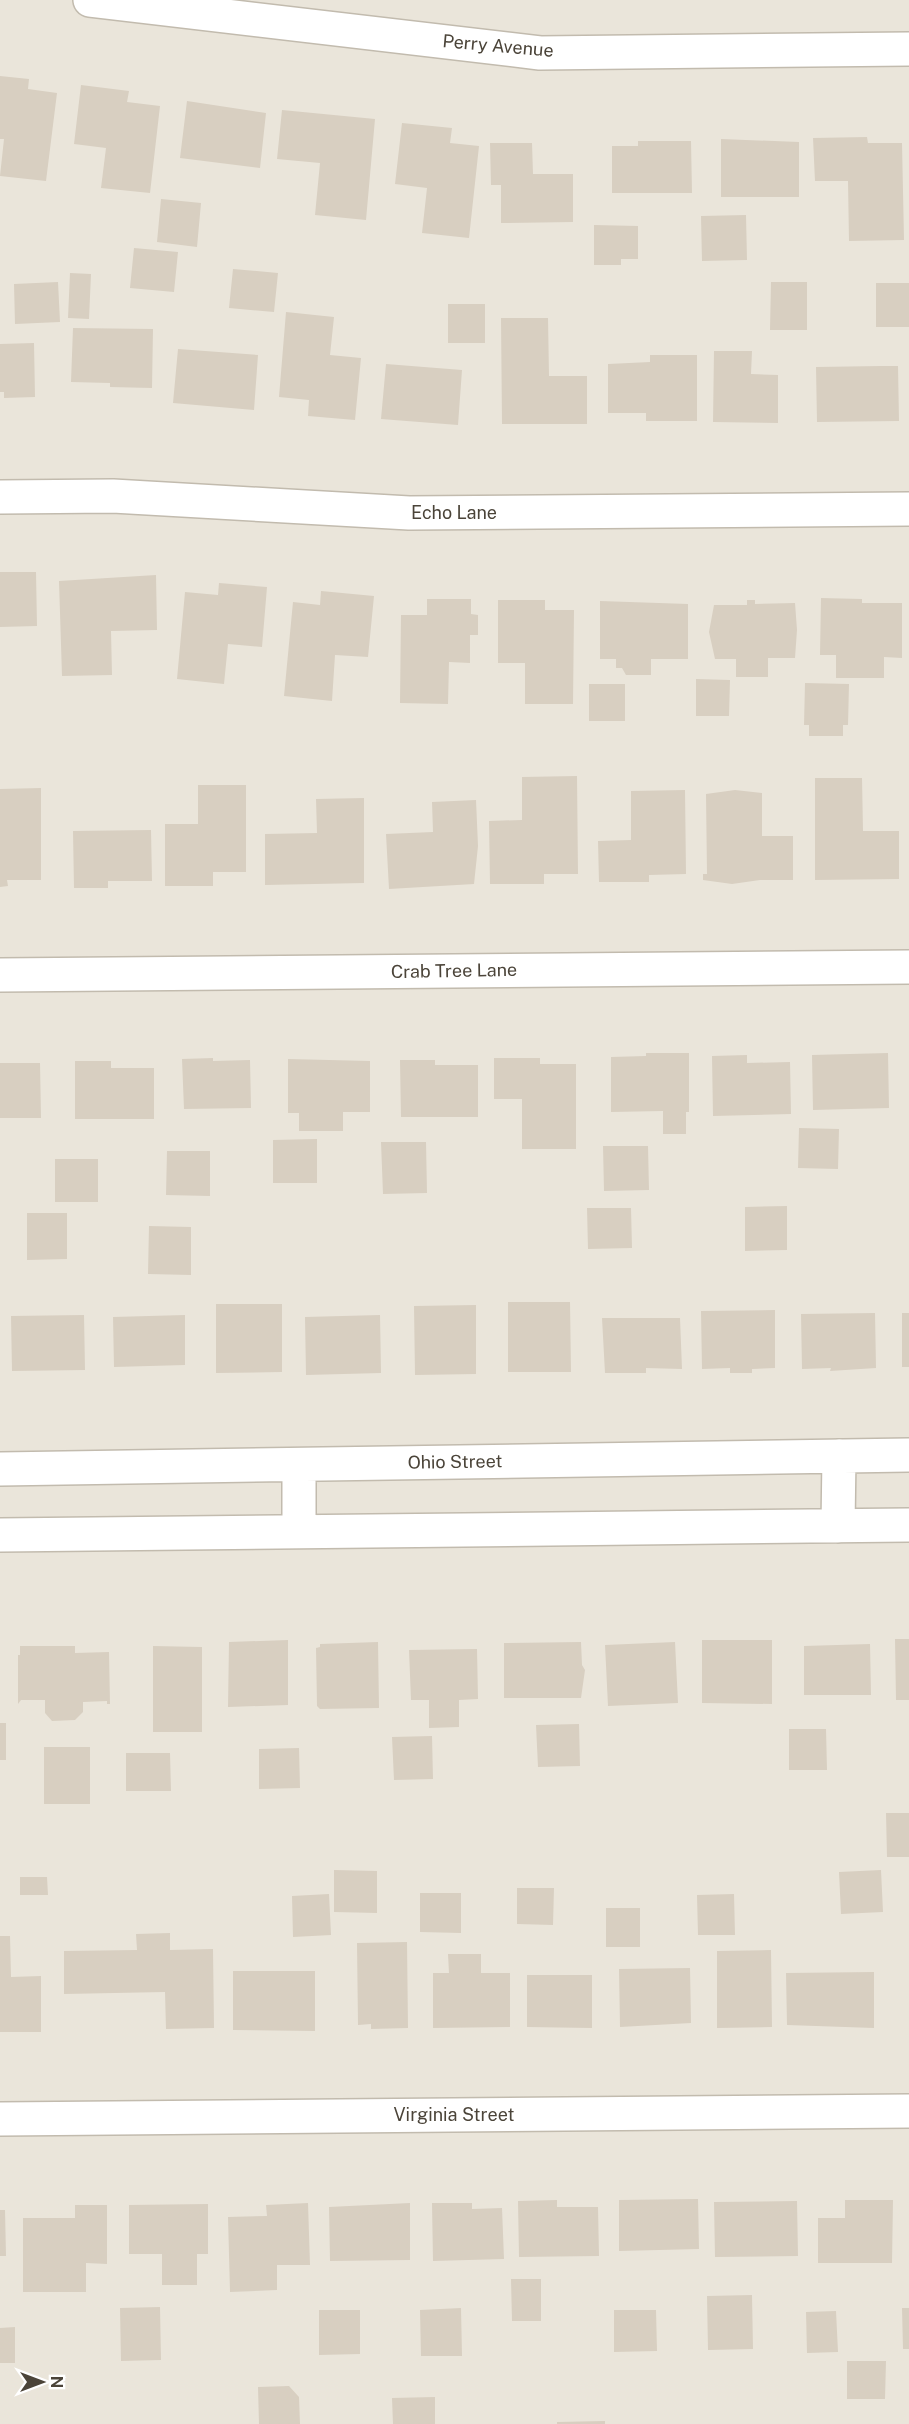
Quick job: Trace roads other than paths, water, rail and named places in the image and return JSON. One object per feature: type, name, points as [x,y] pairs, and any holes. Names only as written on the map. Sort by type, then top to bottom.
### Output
[{"type":"street","name":"Perry Avenue","points":[[90,0],[540,52],[909,50]]},
{"type":"street","name":"Echo Lane","points":[[0,497],[113,496],[409,513],[909,509]]},
{"type":"street","name":"Crab Tree Lane","points":[[0,975],[909,967]]},
{"type":"street","name":"Ohio Street","points":[[0,1469],[909,1455]]},
{"type":"street","points":[[838,1526],[839,1456]]},
{"type":"street","points":[[298,1531],[299,1465]]},
{"type":"street","points":[[0,1535],[909,1525]]},
{"type":"street","name":"Virginia Street","points":[[0,2119],[909,2111]]}]
